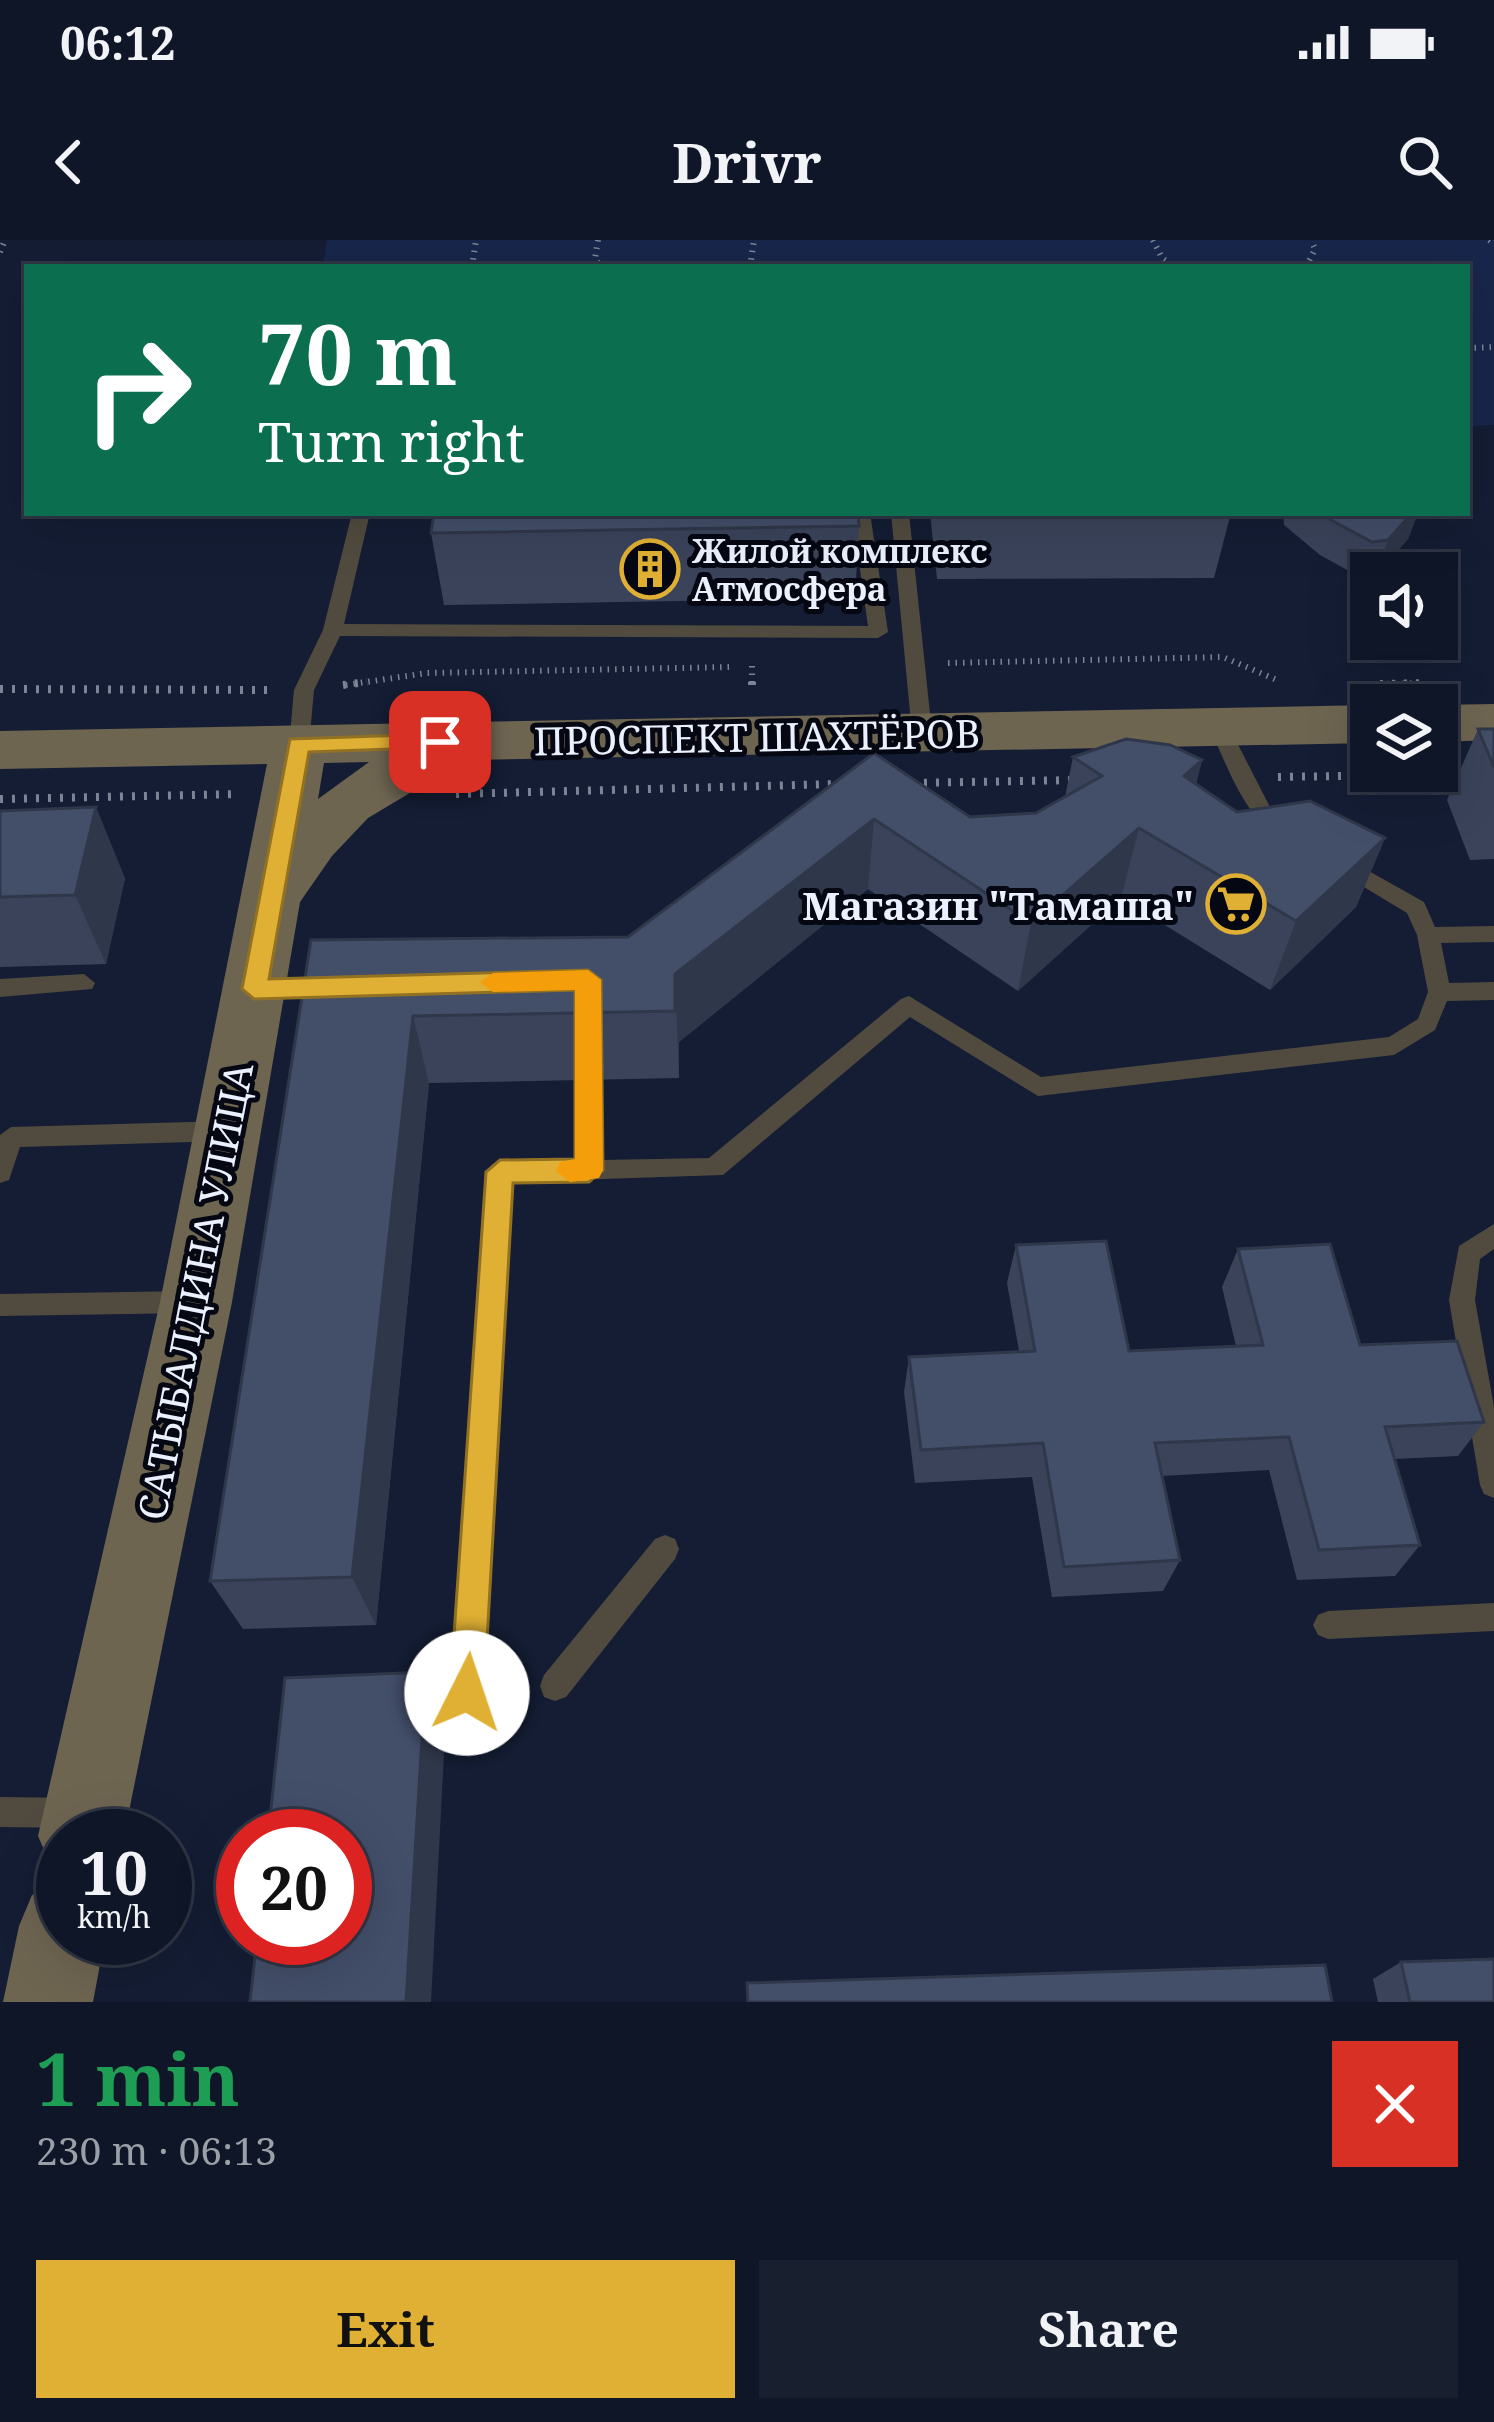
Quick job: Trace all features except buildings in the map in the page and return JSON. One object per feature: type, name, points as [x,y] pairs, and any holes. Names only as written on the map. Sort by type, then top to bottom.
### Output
[{"type":"main road","name":"ПРОСПЕКТ ШАХТЁРОВ","points":[[0,750],[302,717],[486,741],[1220,727],[1350,706]]},
{"type":"main road","points":[[1458,711],[1494,722]]},
{"type":"main road","name":"САТЫБАЛДИНА УЛИЦА","points":[[87,1809],[196,1302],[302,717]]},
{"type":"main road","points":[[270,901],[304,845],[357,793],[386,772],[486,741]]},
{"type":"main road","points":[[48,2002],[55,1965]]},
{"type":"lane","points":[[302,717],[333,629],[360,516]]},
{"type":"lane","points":[[333,629],[878,632],[861,516]]},
{"type":"lane","points":[[900,516],[922,733]]},
{"type":"lane","points":[[467,1693],[500,1172],[713,1168],[909,1005],[1038,1087],[1394,1046],[1427,1024],[1439,992],[1428,935],[1416,908],[1265,818],[1220,727]]},
{"type":"lane","points":[[1428,935],[1494,934]]},
{"type":"lane","points":[[0,988],[84,983]]},
{"type":"lane","points":[[254,989],[350,986]]},
{"type":"lane","points":[[1439,992],[1489,991],[1494,1016]]},
{"type":"lane","points":[[588,1028],[589,1170]]},
{"type":"lane","points":[[0,1173],[11,1138],[229,1131]]},
{"type":"lane","points":[[1494,1235],[1468,1254],[1462,1300],[1494,1485]]},
{"type":"lane","points":[[0,1305],[196,1302]]},
{"type":"lane","points":[[555,1686],[665,1550]]},
{"type":"lane","points":[[1328,1625],[1494,1617]]},
{"type":"lane","points":[[0,1812],[36,1817]]},
{"type":"path","points":[[0,252],[5,240]]},
{"type":"path","points":[[1153,240],[1171,264]]},
{"type":"path","points":[[915,664],[1223,657],[1290,686]]},
{"type":"path","points":[[0,688],[302,717],[427,673],[775,666]]},
{"type":"path","points":[[1245,778],[1471,774]]},
{"type":"path","points":[[897,783],[1082,780]]},
{"type":"path","points":[[357,793],[851,784]]},
{"type":"path","points":[[0,799],[243,794]]},
{"type":"shaded area","points":[[327,240],[1494,240],[1494,425],[1470,426],[1470,264],[323,264]]},
{"type":"slow traffic","points":[[493,982],[588,980],[589,1170],[570,1171]]},
{"type":"place","name":"Жилой комплекс Атмосфера","points":[[650,569]]},
{"type":"place","name":"Магазин \"Тамаша\"","points":[[1236,904]]},
{"type":"route","points":[[440,742],[298,745],[254,989],[588,980],[589,1170],[500,1172],[467,1693]]}]
